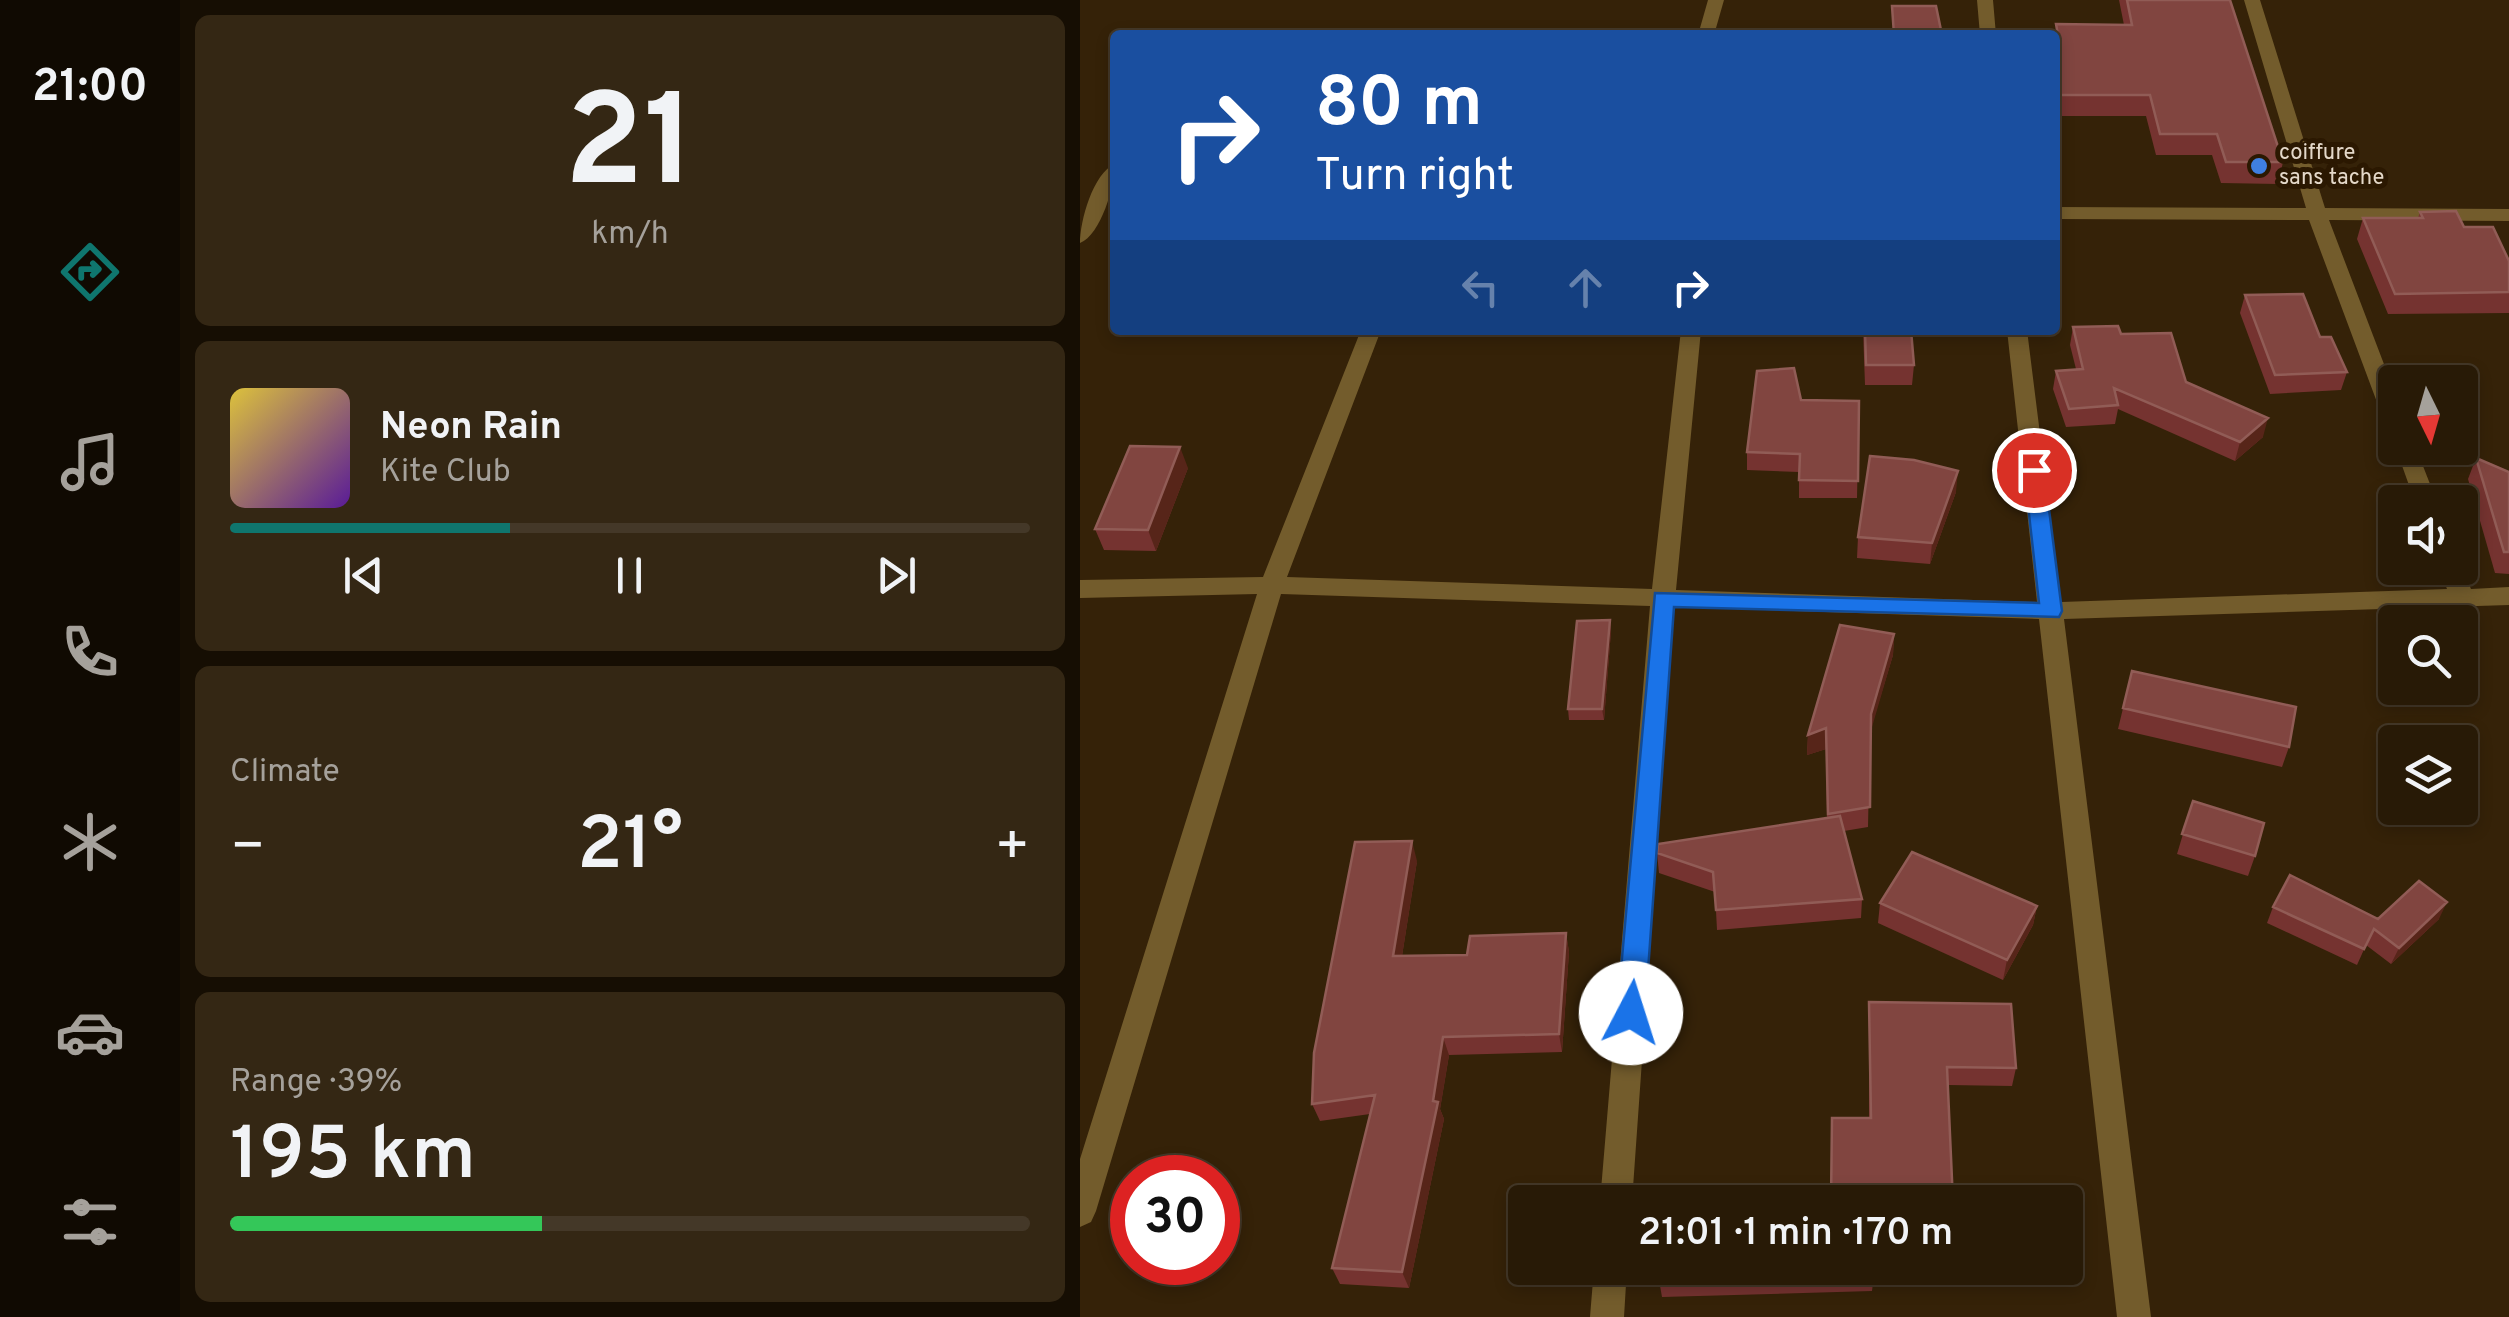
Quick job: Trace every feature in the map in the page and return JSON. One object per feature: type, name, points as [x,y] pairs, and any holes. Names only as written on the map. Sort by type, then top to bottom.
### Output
[{"type":"street","points":[[1707,30],[1716,0]]},
{"type":"street","points":[[1985,0],[1988,30]]},
{"type":"street","points":[[2252,0],[2318,218],[2378,376]]},
{"type":"street","points":[[1080,238],[1098,199]]},
{"type":"street","points":[[2060,213],[2318,218],[2509,215]]},
{"type":"street","points":[[1080,1210],[1272,584],[1369,335]]},
{"type":"street","points":[[1617,1185],[1663,598],[1689,335]]},
{"type":"street","points":[[2017,335],[2134,1317]]},
{"type":"street","points":[[1080,589],[1272,584],[2051,611],[2509,596]]},
{"type":"street","points":[[2457,585],[2461,596]]},
{"type":"street","points":[[1607,1317],[1610,1285]]},
{"type":"building","points":[[2127,0],[2230,0],[2283,162],[2226,162],[2217,134],[2160,134],[2150,95],[2060,95],[2060,30],[2056,24],[2132,25]]},
{"type":"building","points":[[1892,6],[1936,6],[1941,30],[1894,30]]},
{"type":"building","points":[[2456,211],[2464,227],[2493,227],[2509,261],[2509,292],[2395,294],[2363,218],[2423,218],[2420,212]]},
{"type":"building","points":[[2303,294],[2320,337],[2331,337],[2347,372],[2275,375],[2245,295]]},
{"type":"building","points":[[2118,326],[2121,334],[2171,333],[2186,382],[2268,418],[2240,442],[2114,388],[2118,405],[2069,409],[2056,371],[2083,369],[2073,327]]},
{"type":"building","points":[[1865,335],[1911,335],[1914,365],[1866,365]]},
{"type":"building","points":[[1794,368],[1801,400],[1859,401],[1858,481],[1799,480],[1800,454],[1747,452],[1757,371]]},
{"type":"building","points":[[1130,446],[1180,447],[1148,530],[1095,529]]},
{"type":"building","points":[[1870,456],[1914,460],[1958,471],[1932,543],[1858,537]]},
{"type":"building","points":[[2478,459],[2509,472],[2509,552],[2504,552]]},
{"type":"building","points":[[1610,620],[1602,709],[1568,709],[1577,621]]},
{"type":"building","points":[[1840,625],[1894,634],[1871,714],[1870,807],[1828,814],[1826,728],[1808,735]]},
{"type":"building","points":[[2132,671],[2296,707],[2289,747],[2123,708]]},
{"type":"building","points":[[2193,801],[2264,823],[2255,856],[2182,834]]},
{"type":"building","points":[[1840,816],[1862,899],[1716,910],[1713,872],[1657,853],[1658,844]]},
{"type":"building","points":[[1412,841],[1393,956],[1467,955],[1470,936],[1566,933],[1559,1034],[1443,1037],[1433,1101],[1438,1102],[1402,1272],[1332,1268],[1375,1095],[1312,1104],[1314,1053],[1355,842]]},
{"type":"building","points":[[1912,852],[2037,906],[2007,960],[1880,903]]},
{"type":"building","points":[[2290,875],[2378,919],[2419,881],[2447,902],[2399,948],[2374,929],[2364,949],[2273,907]]},
{"type":"building","points":[[1869,1002],[2011,1004],[2016,1068],[1947,1067],[1952,1185],[1831,1185],[1832,1118],[1871,1118]]},
{"type":"place","name":"coiffure sans tache","points":[[2259,166]]},
{"type":"route","points":[[1631,1013],[1663,598],[2051,611],[2034,470]]}]
